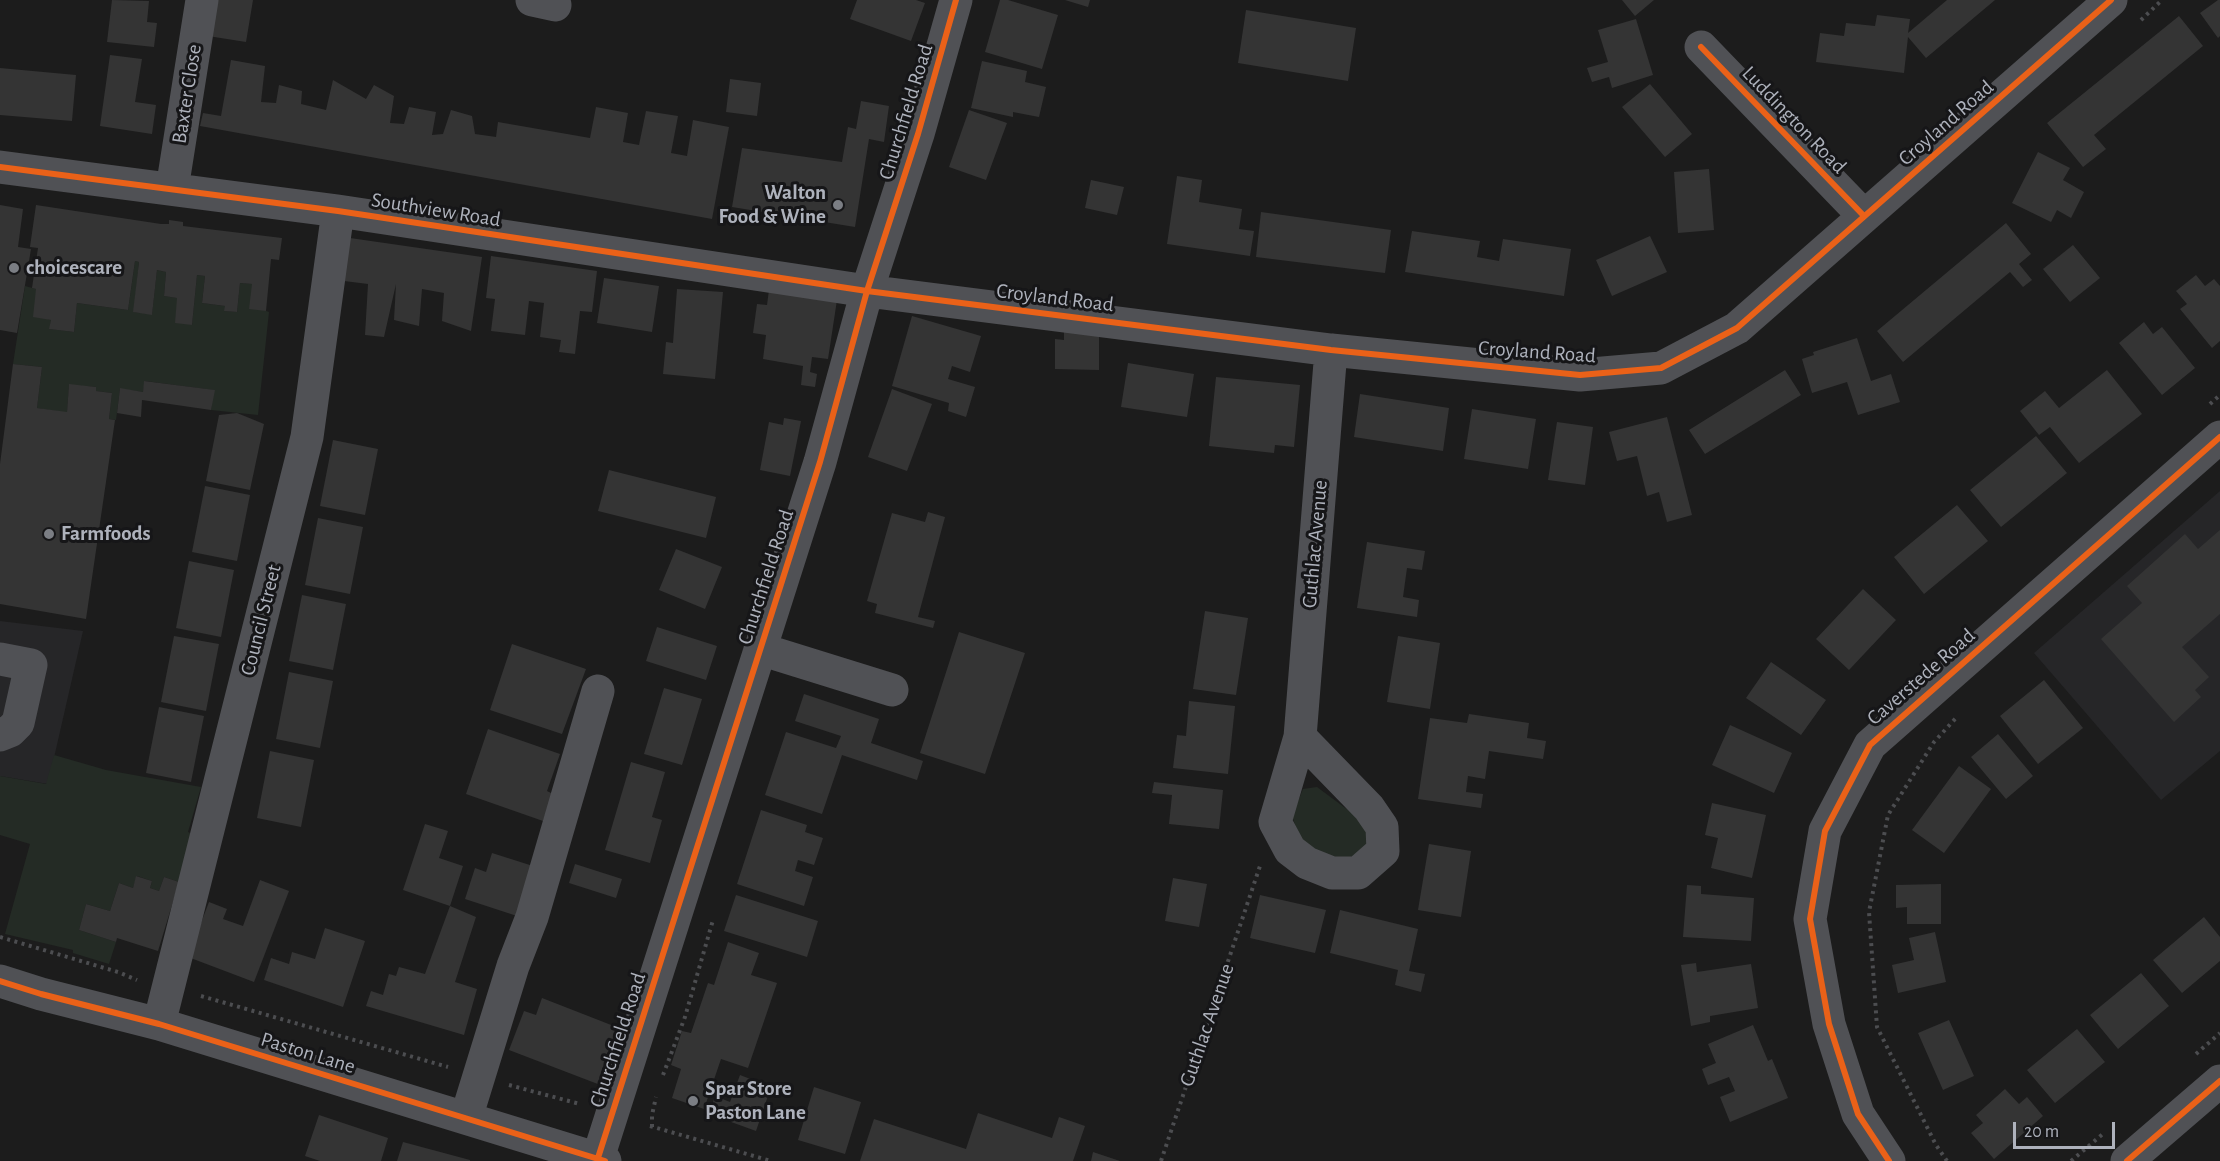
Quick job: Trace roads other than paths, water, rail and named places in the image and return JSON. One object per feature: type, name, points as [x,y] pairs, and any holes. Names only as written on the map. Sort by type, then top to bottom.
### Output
[{"type":"street","name":"Baxter Close","points":[[172,189],[202,0]]},
{"type":"street","name":"Churchfield Road","points":[[600,1160],[820,462],[867,291],[918,134],[956,0]]},
{"type":"street","name":"Croyland Road","points":[[867,291],[1331,350],[1580,375],[1661,368],[1737,328],[2111,0]]},
{"type":"street","name":"Luddington Road","points":[[1701,47],[1864,216]]},
{"type":"street","name":"Southview Road","points":[[0,167],[338,212],[867,291]]},
{"type":"street","name":"Council Street","points":[[159,1024],[306,437],[338,212]]},
{"type":"street","name":"Guthlac Avenue","points":[[1300,737],[1369,808],[1382,827],[1383,851],[1358,873],[1332,873],[1307,863],[1290,850],[1275,822],[1300,737],[1331,350]]},
{"type":"street","name":"Caverstede Road","points":[[1889,1161],[1858,1114],[1829,1024],[1810,919],[1825,831],[1870,745],[2211,424]]},
{"type":"street","points":[[760,650],[892,690]]},
{"type":"street","points":[[0,659],[31,665],[18,723],[10,731],[0,735]]},
{"type":"street","points":[[466,1118],[513,966],[532,917],[598,691]]},
{"type":"street","name":"Paston Lane","points":[[0,981],[40,994],[159,1024],[600,1160]]},
{"type":"street","points":[[2127,1161],[2220,1081]]},
{"type":"place","name":"Walton Food & Wine","points":[[838,205]]},
{"type":"place","name":"choicescare","points":[[14,268]]},
{"type":"place","name":"Farmfoods","points":[[49,534]]},
{"type":"place","name":"Spar Store Paston Lane","points":[[693,1101]]}]
